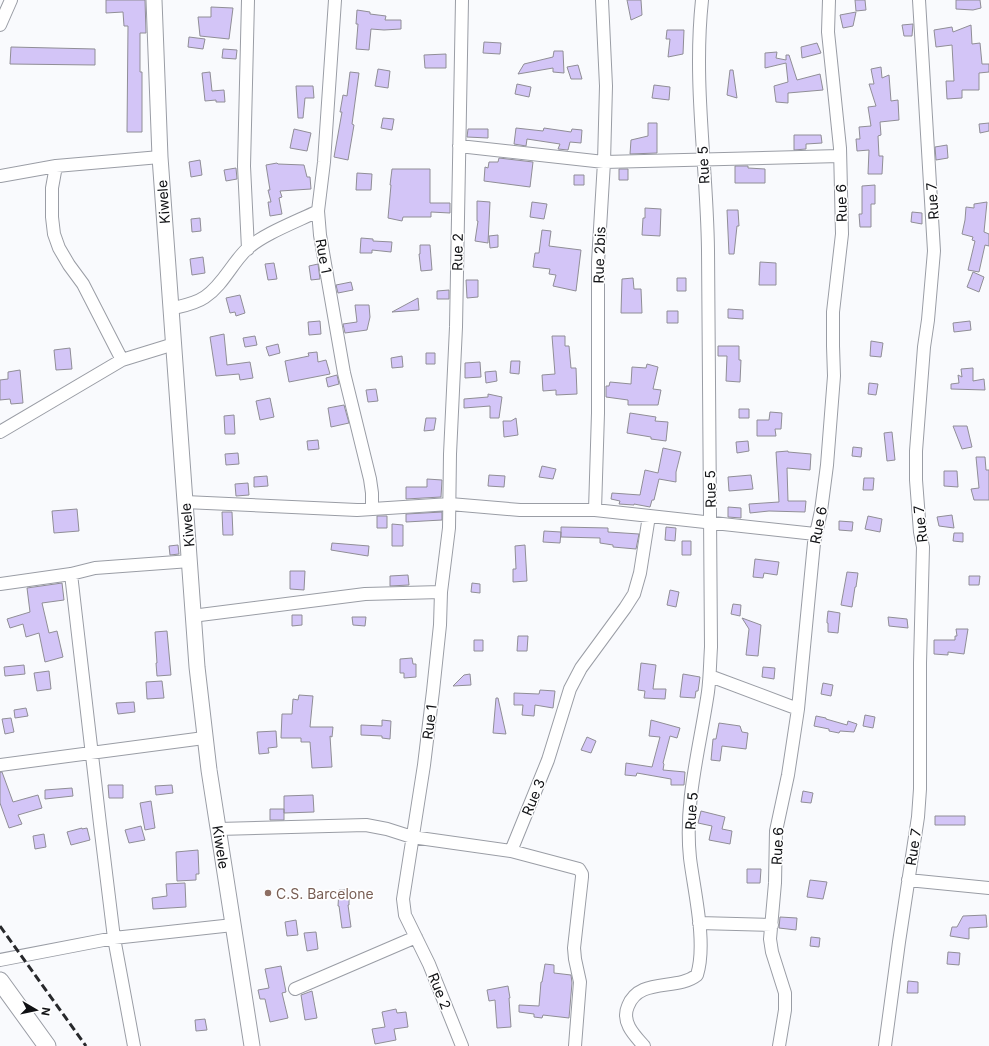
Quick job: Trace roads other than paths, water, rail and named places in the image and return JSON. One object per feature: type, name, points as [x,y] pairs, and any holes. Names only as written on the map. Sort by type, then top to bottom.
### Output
[{"type":"main road","points":[[0,981],[47,1046]]},
{"type":"street","points":[[0,25],[12,0]]},
{"type":"street","name":"Kiwele","points":[[154,0],[160,157],[170,308],[190,561],[192,616],[204,738],[252,1046]]},
{"type":"street","points":[[248,0],[244,166],[248,249]]},
{"type":"street","name":"Rue 1","points":[[335,0],[324,162],[318,211],[320,235],[344,373],[370,479],[372,509]]},
{"type":"street","name":"Rue 2","points":[[450,504],[450,454],[456,327],[462,0]]},
{"type":"street","name":"Rue 2bis","points":[[595,510],[598,413],[598,262],[604,162],[606,86],[602,0]]},
{"type":"street","name":"Rue 5","points":[[644,1046],[629,1029],[626,1019],[626,1008],[630,1000],[639,992],[652,986],[688,981],[697,975],[700,962],[699,922],[688,833],[691,796],[710,676],[708,249],[698,80],[698,48],[702,0]]},
{"type":"street","name":"Rue 6","points":[[779,1046],[786,1001],[771,944],[775,884],[776,831],[788,775],[798,709],[815,534],[821,511],[827,465],[834,376],[833,312],[842,234],[840,156],[828,32],[829,0]]},
{"type":"street","name":"Rue 7","points":[[885,1046],[918,817],[920,788],[920,654],[923,547],[920,532],[916,480],[916,451],[924,347],[934,251],[918,0]]},
{"type":"street","points":[[459,146],[604,162],[840,156]]},
{"type":"street","points":[[0,176],[56,166],[160,157]]},
{"type":"street","points":[[56,166],[52,188],[52,217],[54,234],[59,248],[68,265],[83,284],[122,360]]},
{"type":"street","points":[[170,308],[190,304],[205,297],[213,291],[248,249],[261,239],[318,211]]},
{"type":"street","points":[[0,432],[122,360],[174,344]]},
{"type":"street","points":[[185,502],[330,509],[372,509],[450,504],[520,510],[595,510],[815,534]]},
{"type":"street","name":"Rue 1","points":[[416,937],[405,915],[403,899],[433,691],[450,504]]},
{"type":"street","name":"Rue 3","points":[[511,851],[548,760],[570,689],[581,668],[634,594],[639,579],[649,516]]},
{"type":"street","points":[[0,584],[71,574],[96,568],[190,561]]},
{"type":"street","points":[[71,574],[114,938],[134,1046]]},
{"type":"street","points":[[192,616],[365,594],[441,592]]},
{"type":"street","points":[[710,676],[798,709]]},
{"type":"street","points":[[0,765],[204,738]]},
{"type":"street","points":[[218,829],[366,825],[387,829],[412,837],[511,851],[576,867],[582,874],[574,948],[580,982],[576,1046]]},
{"type":"street","points":[[908,880],[989,888]]},
{"type":"street","points":[[699,922],[772,925]]},
{"type":"street","points":[[0,960],[114,938],[233,925]]},
{"type":"street","points":[[295,989],[416,937]]},
{"type":"street","name":"Rue 2","points":[[416,937],[462,1046]]},
{"type":"railway","points":[[0,926],[86,1046]]},
{"type":"place","name":"C.S. Barcelone","points":[[268,893]]}]
